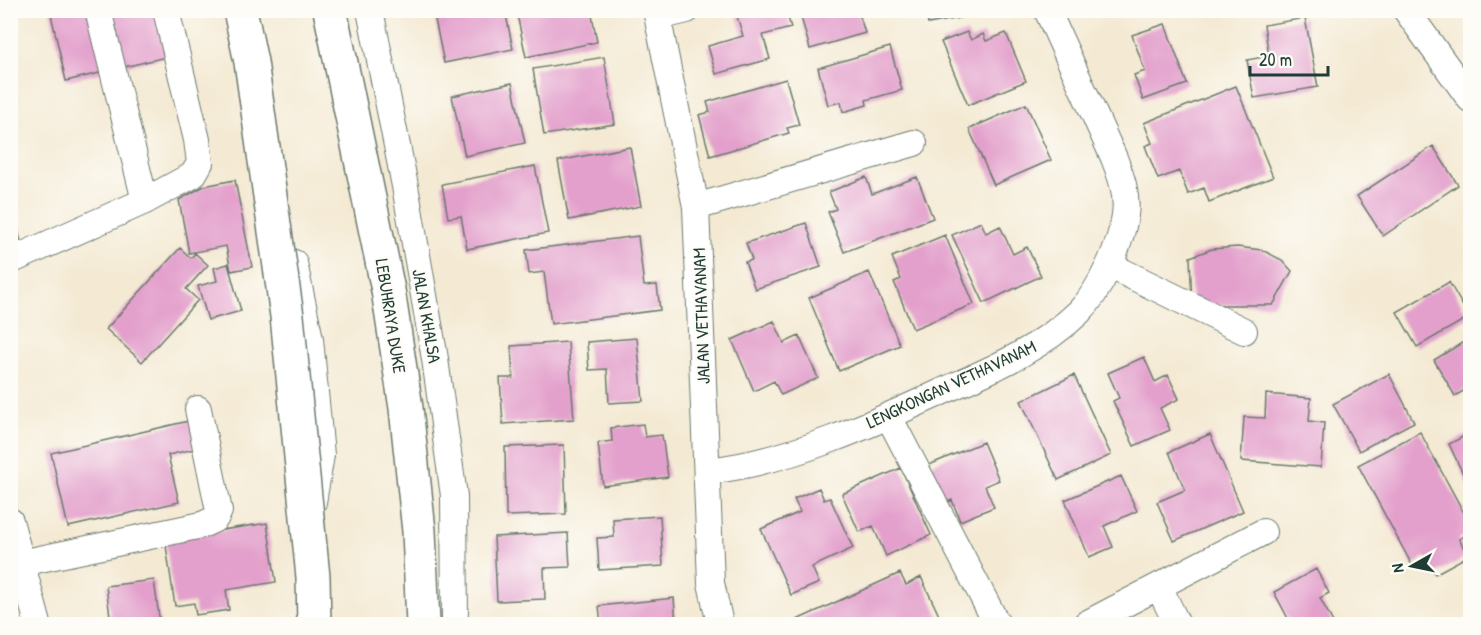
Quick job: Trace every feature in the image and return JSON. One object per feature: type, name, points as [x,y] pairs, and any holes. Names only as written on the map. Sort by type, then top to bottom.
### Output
[{"type":"highway","points":[[240,10],[251,62],[287,316],[313,578],[314,624]]},
{"type":"highway","name":"LEBUHRAYA DUKE","points":[[330,10],[388,290],[406,408],[419,531],[423,624]]},
{"type":"street","points":[[98,10],[144,201]]},
{"type":"street","points":[[10,261],[19,259],[144,201],[193,175],[200,163],[197,140],[166,10]]},
{"type":"street","points":[[232,10],[262,119],[310,339],[321,455],[307,540],[300,624]]},
{"type":"street","name":"JALAN KHALSA","points":[[370,10],[405,186],[437,371],[454,496],[455,624]]},
{"type":"street","points":[[657,14],[687,10]]},
{"type":"street","name":"LENGKONGAN VETHAVANAM","points":[[707,471],[736,468],[768,460],[889,417],[977,376],[1047,338],[1080,312],[1109,265],[1125,215],[1125,195],[1122,177],[1047,10]]},
{"type":"street","points":[[1406,10],[1470,99]]},
{"type":"street","name":"JALAN VETHAVANAM","points":[[657,14],[696,207],[711,584],[720,624]]},
{"type":"street","points":[[696,207],[914,143]]},
{"type":"street","points":[[1109,265],[1244,332]]},
{"type":"street","points":[[21,563],[202,525],[215,519],[219,511],[198,409]]},
{"type":"street","points":[[889,417],[997,624]]},
{"type":"street","points":[[10,521],[38,624]]},
{"type":"street","points":[[1086,624],[1263,532]]},
{"type":"street","points":[[1159,587],[1177,624]]},
{"type":"building","points":[[50,10],[159,10],[170,56],[66,81]]},
{"type":"building","points":[[433,10],[505,10],[513,49],[444,63]]},
{"type":"building","points":[[516,10],[591,10],[597,42],[526,57]]},
{"type":"building","points":[[746,10],[786,10],[791,28],[763,35],[770,59],[716,74],[708,46],[743,36],[736,13]]},
{"type":"building","points":[[825,10],[858,10],[865,33],[810,49],[801,17]]},
{"type":"building","points":[[926,10],[991,10],[991,12],[928,24]]},
{"type":"building","points":[[1305,18],[1318,87],[1254,98],[1247,60],[1269,56],[1264,25]]},
{"type":"building","points":[[1165,24],[1187,84],[1143,100],[1134,75],[1145,71],[1132,35]]},
{"type":"building","points":[[967,32],[971,40],[983,34],[986,41],[1006,33],[1026,81],[968,105],[941,42]]},
{"type":"building","points":[[890,47],[902,90],[866,100],[867,105],[843,112],[841,102],[828,105],[818,68]]},
{"type":"building","points":[[604,57],[615,124],[544,135],[533,69]]},
{"type":"building","points":[[786,79],[799,125],[787,128],[789,133],[710,156],[699,115],[710,112],[707,102]]},
{"type":"building","points":[[512,83],[525,143],[465,156],[452,96]]},
{"type":"building","points":[[1236,86],[1273,177],[1209,202],[1204,188],[1188,194],[1179,171],[1158,179],[1145,146],[1152,143],[1144,123]]},
{"type":"building","points":[[1026,104],[1051,160],[994,185],[969,129]]},
{"type":"building","points":[[1433,146],[1458,185],[1383,236],[1357,196]]},
{"type":"building","points":[[630,147],[641,206],[569,220],[558,161]]},
{"type":"building","points":[[535,166],[548,233],[467,249],[461,216],[448,218],[442,184]]},
{"type":"building","points":[[866,177],[872,194],[917,177],[933,218],[844,252],[828,212],[836,209],[829,192]]},
{"type":"building","points":[[235,180],[252,267],[231,271],[226,246],[189,253],[179,200],[204,186]]},
{"type":"building","points":[[10,202],[22,246],[10,249]]},
{"type":"building","points":[[981,222],[986,233],[1000,226],[1013,254],[1027,247],[1041,276],[984,303],[952,235]]},
{"type":"building","points":[[806,223],[821,267],[755,289],[745,262],[752,260],[746,243]]},
{"type":"building","points":[[945,235],[974,304],[913,329],[894,282],[901,279],[892,257]]},
{"type":"building","points":[[638,236],[644,286],[657,285],[660,310],[551,324],[544,272],[529,274],[526,250]]},
{"type":"building","points":[[1237,247],[1262,250],[1282,260],[1292,271],[1273,305],[1192,305],[1190,257],[1212,249]]},
{"type":"building","points":[[180,248],[191,258],[195,253],[208,265],[186,289],[198,300],[142,362],[106,329]]},
{"type":"building","points":[[228,264],[241,311],[208,320],[198,286],[217,281],[214,268]]},
{"type":"building","points":[[869,272],[900,345],[839,371],[809,298]]},
{"type":"building","points":[[1449,282],[1469,317],[1417,347],[1397,312]]},
{"type":"building","points":[[774,321],[784,343],[799,336],[818,378],[781,395],[774,381],[754,391],[732,340]]},
{"type":"building","points":[[637,338],[643,401],[609,403],[607,369],[589,370],[587,342]]},
{"type":"building","points":[[1470,338],[1470,387],[1455,396],[1434,360]]},
{"type":"building","points":[[568,342],[574,419],[503,424],[500,378],[513,378],[511,346]]},
{"type":"building","points":[[1144,357],[1155,382],[1168,375],[1179,399],[1160,408],[1170,430],[1134,446],[1113,401],[1119,398],[1108,373]]},
{"type":"building","points":[[1389,374],[1414,422],[1359,451],[1333,404]]},
{"type":"building","points":[[1074,375],[1111,455],[1058,480],[1021,401]]},
{"type":"building","points":[[1266,394],[1311,398],[1309,421],[1324,423],[1321,467],[1241,461],[1244,417],[1265,418]]},
{"type":"building","points":[[193,420],[199,448],[168,455],[179,502],[68,527],[51,453]]},
{"type":"building","points":[[643,424],[645,437],[662,435],[668,477],[603,486],[598,443],[612,441],[611,428]]},
{"type":"building","points":[[1420,432],[1470,524],[1470,533],[1459,539],[1468,556],[1435,574],[1426,557],[1412,565],[1358,465]]},
{"type":"building","points":[[1470,433],[1470,489],[1449,444]]},
{"type":"building","points":[[1210,434],[1243,511],[1174,541],[1157,502],[1185,490],[1169,452]]},
{"type":"building","points":[[983,442],[999,480],[985,486],[994,507],[960,521],[952,500],[945,503],[929,465]]},
{"type":"building","points":[[564,445],[566,514],[506,516],[505,447]]},
{"type":"building","points":[[901,468],[931,535],[886,556],[873,526],[859,532],[842,494]]},
{"type":"building","points":[[1121,476],[1137,511],[1104,526],[1113,547],[1089,557],[1065,500]]},
{"type":"building","points":[[819,488],[824,500],[830,498],[853,548],[812,567],[819,583],[791,595],[761,529],[800,512],[794,499]]},
{"type":"building","points":[[660,516],[663,566],[599,570],[597,538],[614,537],[613,519]]},
{"type":"building","points":[[267,523],[276,582],[226,590],[229,610],[196,615],[194,603],[175,606],[165,539]]},
{"type":"building","points":[[568,533],[570,567],[544,568],[545,599],[497,601],[494,537]]},
{"type":"building","points":[[1316,569],[1329,593],[1320,598],[1334,624],[1291,624],[1274,592]]},
{"type":"building","points":[[900,573],[906,585],[921,577],[943,624],[788,624]]},
{"type":"building","points":[[154,580],[160,624],[111,624],[106,586]]},
{"type":"building","points":[[674,598],[676,624],[601,624],[599,606]]}]
